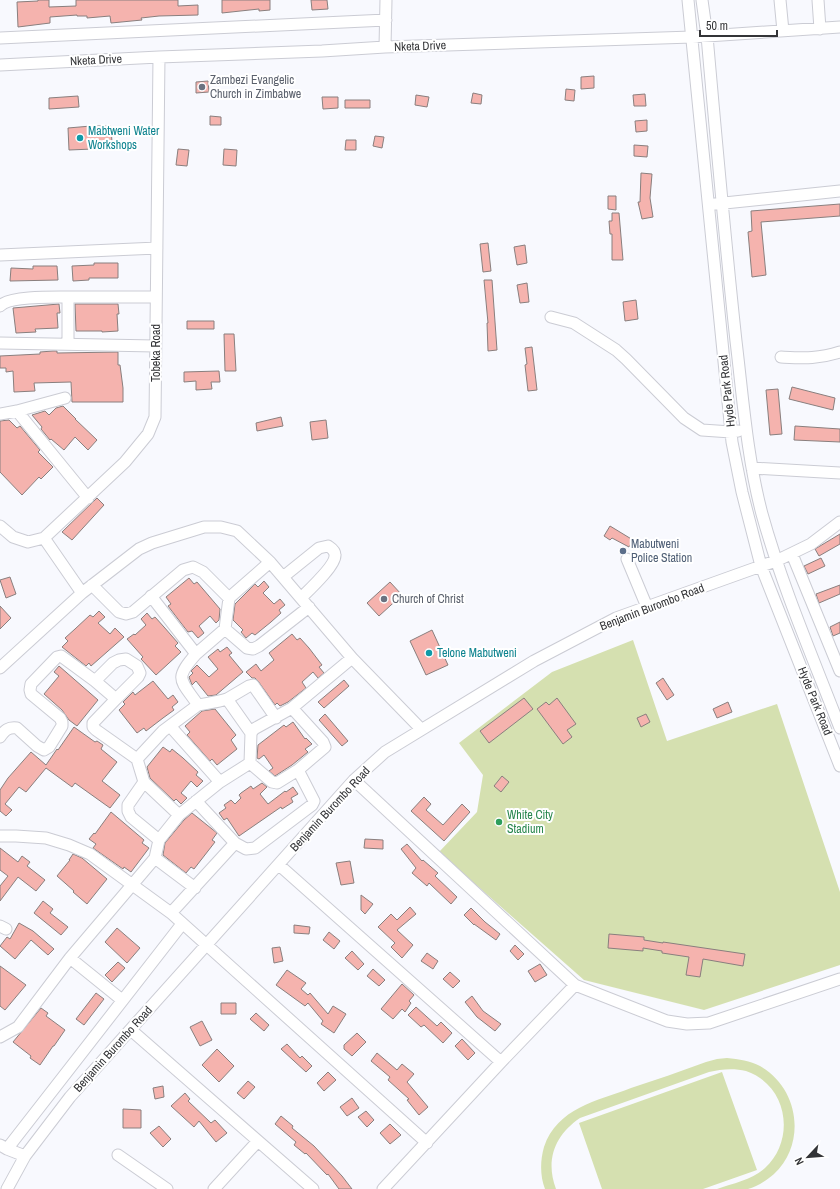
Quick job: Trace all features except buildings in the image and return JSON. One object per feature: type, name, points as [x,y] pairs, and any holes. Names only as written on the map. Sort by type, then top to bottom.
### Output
[{"type":"street","points":[[386,0],[386,47]]},
{"type":"street","name":"Hyde Park Road","points":[[688,0],[731,432],[742,492],[761,566],[840,766]]},
{"type":"street","name":"Hyde Park Road","points":[[702,0],[707,36],[722,203],[746,429],[752,468],[762,513],[776,561],[840,728]]},
{"type":"street","points":[[780,0],[782,31]]},
{"type":"street","points":[[818,0],[820,29]]},
{"type":"street","points":[[0,38],[386,20]]},
{"type":"street","name":"Nketa Drive","points":[[0,66],[386,47],[692,37],[840,27]]},
{"type":"street","name":"Tobeka Road","points":[[44,538],[125,462],[148,434],[154,417],[159,57]]},
{"type":"street","points":[[708,204],[840,191]]},
{"type":"street","points":[[0,255],[156,248]]},
{"type":"street","points":[[0,306],[2,303],[12,299],[68,297],[156,297]]},
{"type":"street","points":[[68,297],[68,344]]},
{"type":"street","points":[[551,317],[574,323],[616,350],[684,418],[702,430],[731,432],[746,429]]},
{"type":"street","points":[[0,343],[155,346]]},
{"type":"street","points":[[781,357],[811,358],[827,356],[840,352]]},
{"type":"street","points":[[0,414],[65,398]]},
{"type":"street","points":[[17,411],[88,498]]},
{"type":"street","points":[[752,468],[840,473]]},
{"type":"street","name":"Benjamin Burombo Road","points":[[7,1189],[25,1156],[70,1097],[206,947],[354,780],[385,752],[534,661],[616,618],[776,561],[811,544],[840,522]]},
{"type":"street","points":[[0,526],[13,537],[28,542],[44,538],[82,593]]},
{"type":"street","points":[[0,668],[82,593],[139,549],[152,543],[204,526],[221,527],[237,531],[270,562],[352,658],[421,729]]},
{"type":"street","points":[[283,577],[319,548],[328,546],[334,550],[336,556],[333,564],[301,598]]},
{"type":"street","points":[[792,554],[840,671]]},
{"type":"street","points":[[627,559],[647,607]]},
{"type":"street","points":[[198,706],[181,680],[181,673],[184,667],[224,629],[229,598],[270,562]]},
{"type":"street","points":[[92,585],[119,612],[126,614],[133,612],[183,570],[193,567],[203,572],[229,598]]},
{"type":"street","points":[[151,596],[196,654]]},
{"type":"street","points":[[224,629],[247,648],[253,649],[309,607]]},
{"type":"street","points":[[0,737],[10,727],[17,728],[37,746],[44,750],[50,747],[62,726],[62,722],[60,718],[32,694],[30,690],[31,684],[57,657],[61,656],[95,680],[116,699]]},
{"type":"street","points":[[251,733],[254,729],[292,708],[352,658]]},
{"type":"street","points":[[95,680],[113,663],[119,660],[126,659],[137,666],[140,673],[138,676],[93,723],[93,727],[137,759],[144,782],[179,815]]},
{"type":"street","points":[[137,759],[163,732],[198,706],[227,699],[248,686],[253,685],[276,718]]},
{"type":"street","points":[[227,699],[251,733],[250,763]]},
{"type":"street","points":[[250,763],[272,782],[277,783],[298,770],[325,747],[323,742],[292,708]]},
{"type":"street","points":[[170,726],[220,782]]},
{"type":"street","points":[[0,1037],[18,1027],[70,958],[155,858],[160,840],[179,815],[220,782],[250,763]]},
{"type":"street","points":[[196,802],[235,843],[246,849],[255,848],[312,805],[314,800],[298,770]]},
{"type":"street","points":[[354,780],[575,985],[666,1021],[687,1024],[709,1023],[840,979]]},
{"type":"street","points":[[144,782],[128,805],[128,811],[131,817],[160,840]]},
{"type":"street","points":[[0,836],[46,838],[69,844],[90,854],[171,913],[206,947],[427,1143]]},
{"type":"street","points":[[171,913],[235,843]]},
{"type":"street","points":[[155,858],[194,888]]},
{"type":"street","points":[[279,865],[501,1062]]},
{"type":"street","points":[[25,1156],[3,1147],[182,924]]},
{"type":"street","points":[[70,958],[122,1000]]},
{"type":"street","points":[[384,1189],[501,1062],[575,985]]},
{"type":"street","points":[[131,1030],[313,1189]]},
{"type":"street","points":[[214,1189],[258,1141]]},
{"type":"street","points":[[118,1155],[167,1189]]},
{"type":"green space","name":"White City Stadium","points":[[633,640],[667,741],[777,704],[840,892],[840,965],[704,1010],[584,980],[439,852],[477,812],[483,775],[459,743],[552,672]]},
{"type":"green space","points":[[727,1058],[744,1060],[760,1066],[773,1076],[783,1088],[790,1102],[794,1117],[794,1132],[791,1147],[784,1161],[768,1179],[748,1189],[717,1189],[754,1176],[765,1168],[775,1156],[781,1143],[784,1129],[783,1114],[779,1100],[771,1088],[760,1078],[746,1071],[728,1069],[709,1072],[580,1118],[564,1132],[554,1149],[552,1168],[556,1189],[545,1189],[541,1168],[544,1147],[550,1134],[558,1123],[568,1115],[605,1097],[706,1062]]},
{"type":"green space","points":[[722,1072],[757,1170],[703,1189],[602,1189],[579,1123]]},
{"type":"place","name":"Zambezi Evangelic Church in Zimbabwe","points":[[202,87]]},
{"type":"place","name":"Mabtweni Water Workshops","points":[[80,138]]},
{"type":"place","name":"Mabutweni Police Station","points":[[623,551]]},
{"type":"place","name":"Church of Christ","points":[[384,599]]},
{"type":"place","name":"Telone Mabutweni","points":[[429,653]]},
{"type":"place","name":"White City Stadium","points":[[499,822]]}]
